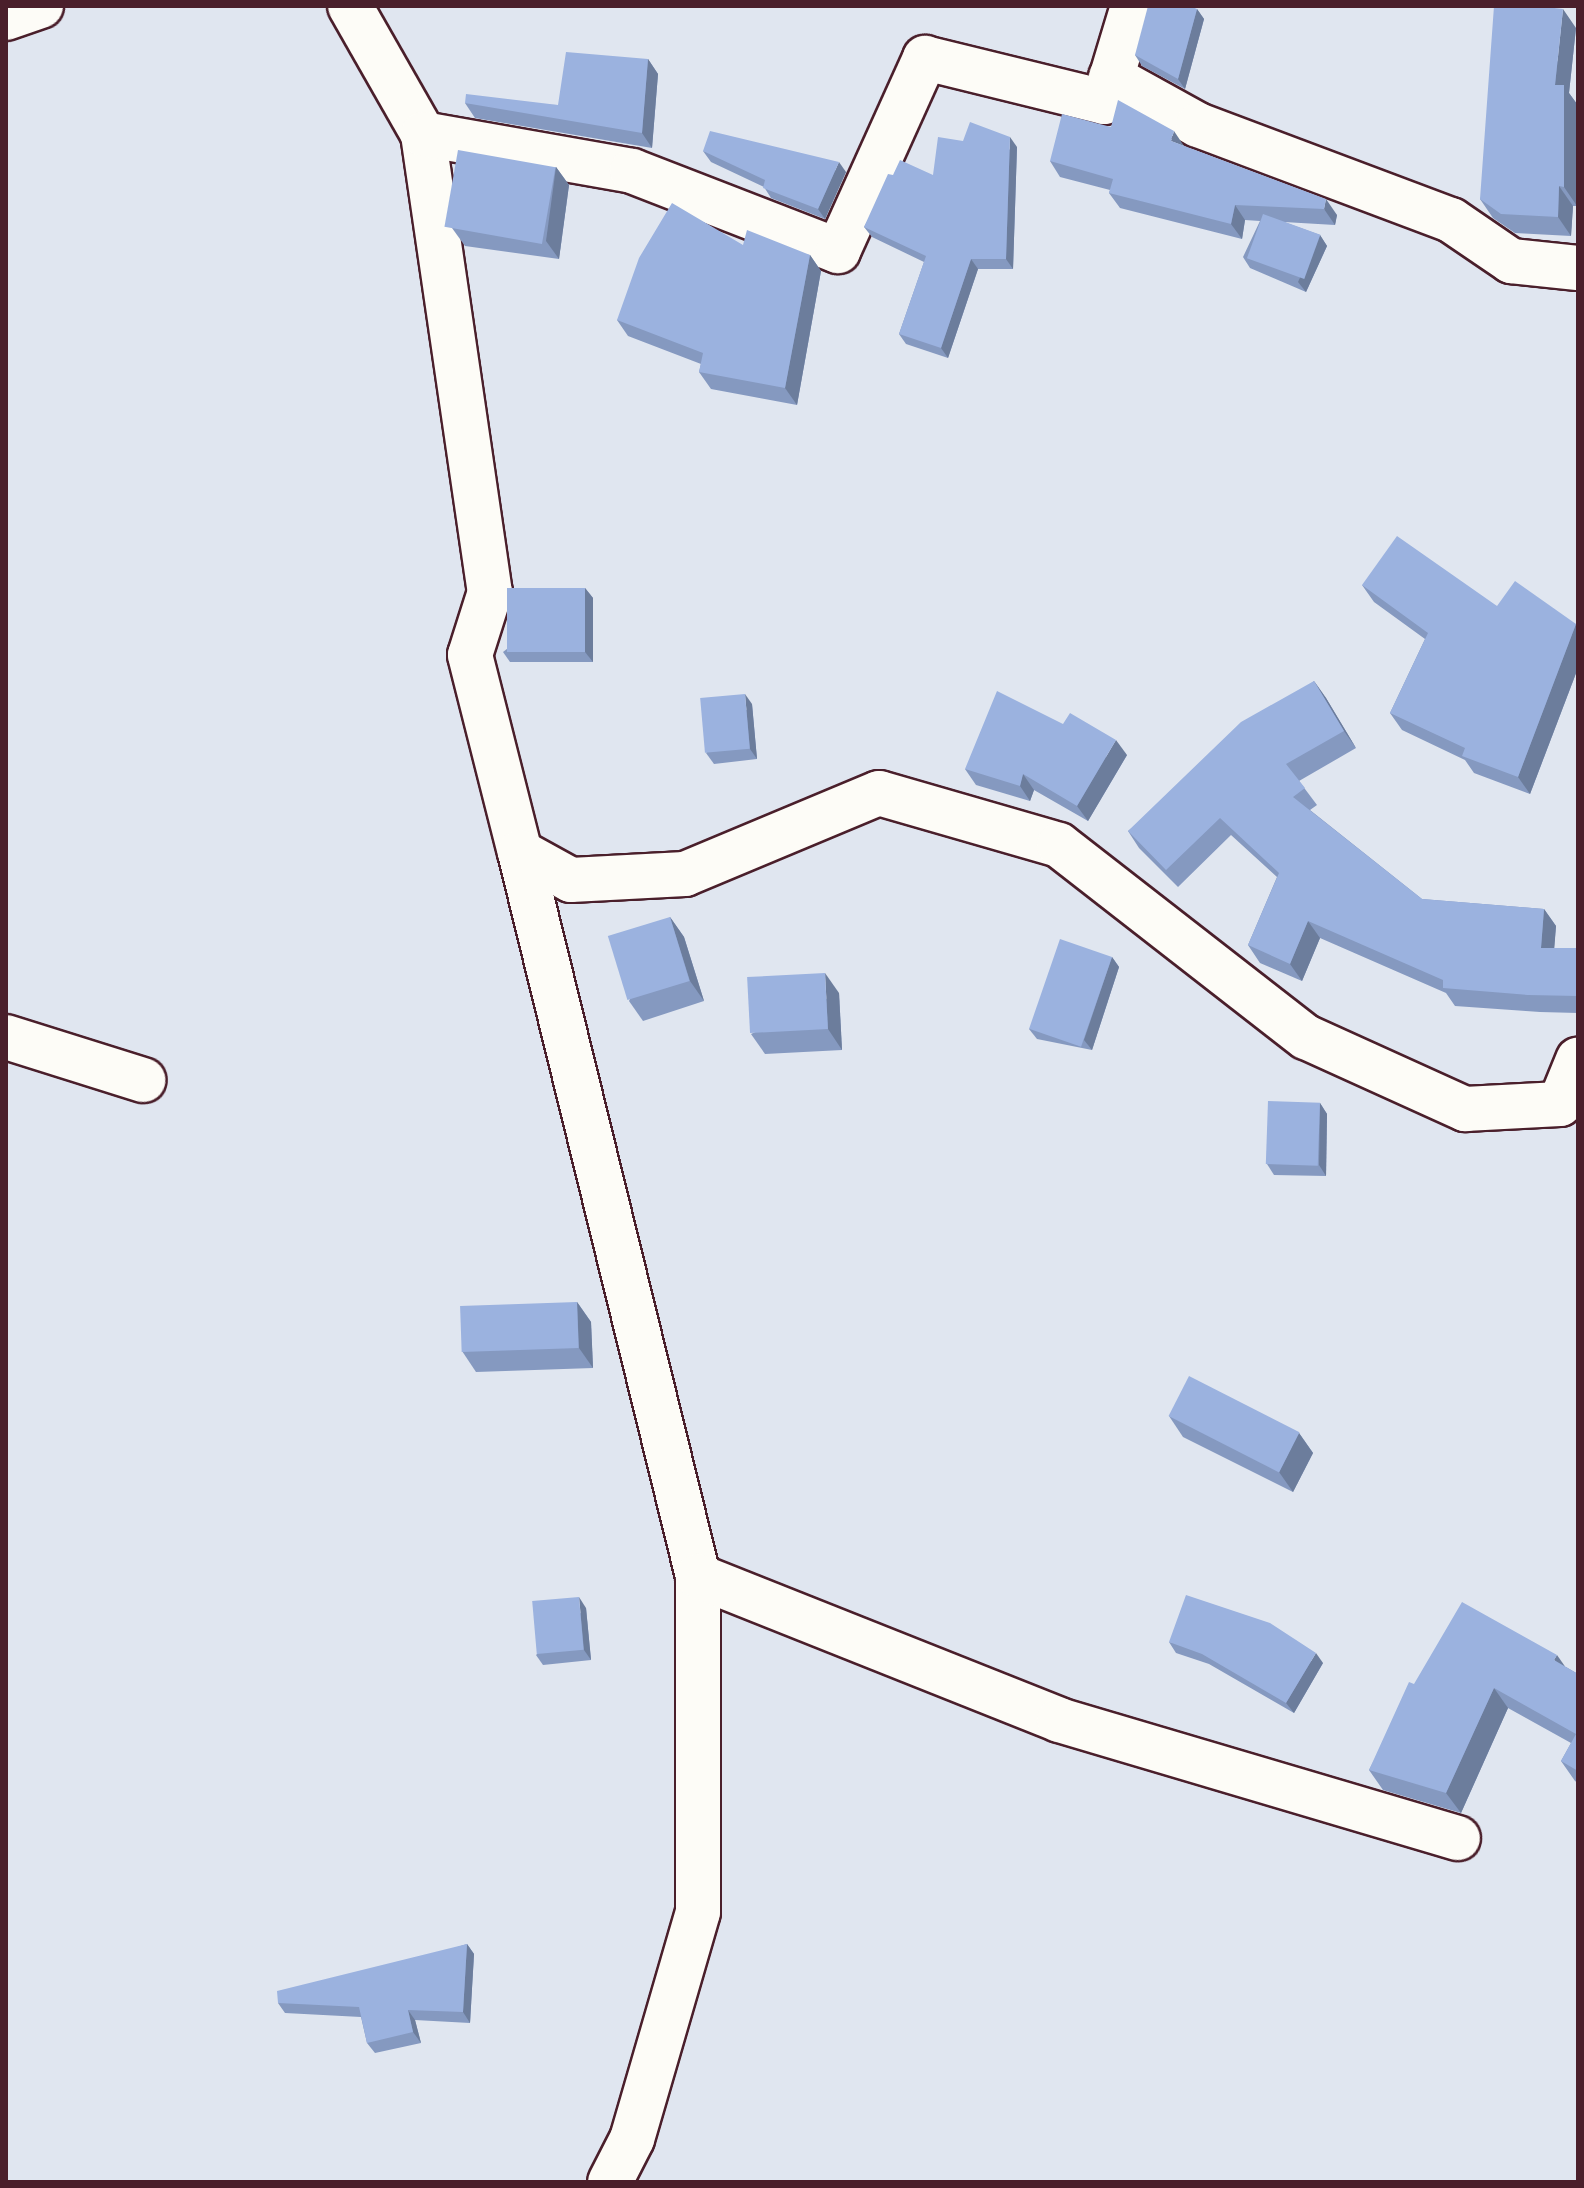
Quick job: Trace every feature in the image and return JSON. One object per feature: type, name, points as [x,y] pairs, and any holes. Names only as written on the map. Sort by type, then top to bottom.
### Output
[{"type":"street","points":[[6,18],[41,6]]},
{"type":"street","points":[[350,6],[423,134],[490,592],[470,655],[698,1576],[698,1912],[632,2139],[610,2182]]},
{"type":"street","points":[[423,134],[632,171],[838,251],[925,58],[1104,102],[1133,6]]},
{"type":"street","points":[[1111,77],[1198,125],[1451,220],[1511,261],[1578,268]]},
{"type":"street","points":[[520,852],[571,880],[685,874],[879,793],[1059,845],[1306,1037],[1465,1109],[1569,1111],[1578,1060]]},
{"type":"street","points":[[6,1037],[143,1080]]},
{"type":"street","points":[[698,1576],[1059,1720],[1458,1838]]},
{"type":"building","points":[[1148,6],[1190,6],[1197,9],[1178,79],[1135,55]]},
{"type":"building","points":[[1494,6],[1563,9],[1555,85],[1564,85],[1564,187],[1559,186],[1558,217],[1501,214],[1480,199]]},
{"type":"building","points":[[566,52],[648,59],[642,133],[465,103],[466,94],[558,105]]},
{"type":"building","points":[[1118,100],[1174,131],[1171,141],[1326,199],[1324,209],[1235,205],[1231,224],[1109,193],[1113,179],[1050,161],[1062,114],[1111,127]]},
{"type":"building","points":[[970,122],[1010,137],[1006,259],[971,259],[941,348],[899,334],[926,256],[864,227],[888,174],[893,175],[900,160],[933,175],[938,137],[963,141]]},
{"type":"building","points":[[710,131],[839,162],[818,209],[763,188],[765,180],[703,151]]},
{"type":"building","points":[[458,150],[555,167],[542,244],[444,227]]},
{"type":"building","points":[[672,203],[743,245],[747,230],[810,255],[785,388],[699,372],[703,353],[617,320],[639,258]]},
{"type":"building","points":[[1263,214],[1320,235],[1304,279],[1247,258]]},
{"type":"building","points":[[1397,536],[1497,606],[1515,581],[1576,624],[1518,777],[1462,756],[1465,748],[1390,713],[1428,633],[1362,585]]},
{"type":"building","points":[[507,588],[585,588],[585,652],[507,652]]},
{"type":"building","points":[[1314,681],[1344,731],[1286,764],[1305,788],[1293,797],[1422,899],[1544,909],[1541,948],[1578,948],[1578,996],[1443,988],[1443,980],[1308,921],[1290,964],[1248,945],[1279,873],[1220,818],[1166,870],[1128,831],[1241,722]]},
{"type":"building","points":[[997,691],[1063,724],[1070,713],[1116,740],[1077,806],[1023,774],[1020,786],[965,769]]},
{"type":"building","points":[[745,694],[750,749],[705,753],[700,698]]},
{"type":"building","points":[[670,917],[690,981],[627,1000],[608,936]]},
{"type":"building","points":[[1060,939],[1112,957],[1081,1047],[1029,1029]]},
{"type":"building","points":[[825,973],[828,1029],[750,1033],[747,977]]},
{"type":"building","points":[[1268,1101],[1320,1103],[1318,1166],[1266,1164]]},
{"type":"building","points":[[577,1302],[579,1348],[462,1352],[460,1306]]},
{"type":"building","points":[[1189,1376],[1299,1432],[1279,1472],[1169,1416]]},
{"type":"building","points":[[1186,1595],[1270,1623],[1316,1653],[1286,1703],[1202,1654],[1169,1642]]},
{"type":"building","points":[[579,1597],[584,1650],[537,1654],[532,1601]]},
{"type":"building","points":[[1462,1602],[1557,1655],[1554,1660],[1578,1674],[1578,1771],[1561,1761],[1576,1734],[1494,1688],[1446,1793],[1369,1770],[1409,1682],[1414,1684]]},
{"type":"building","points":[[467,1944],[463,2012],[408,2010],[413,2032],[367,2043],[359,2007],[278,2003],[277,1991]]}]
